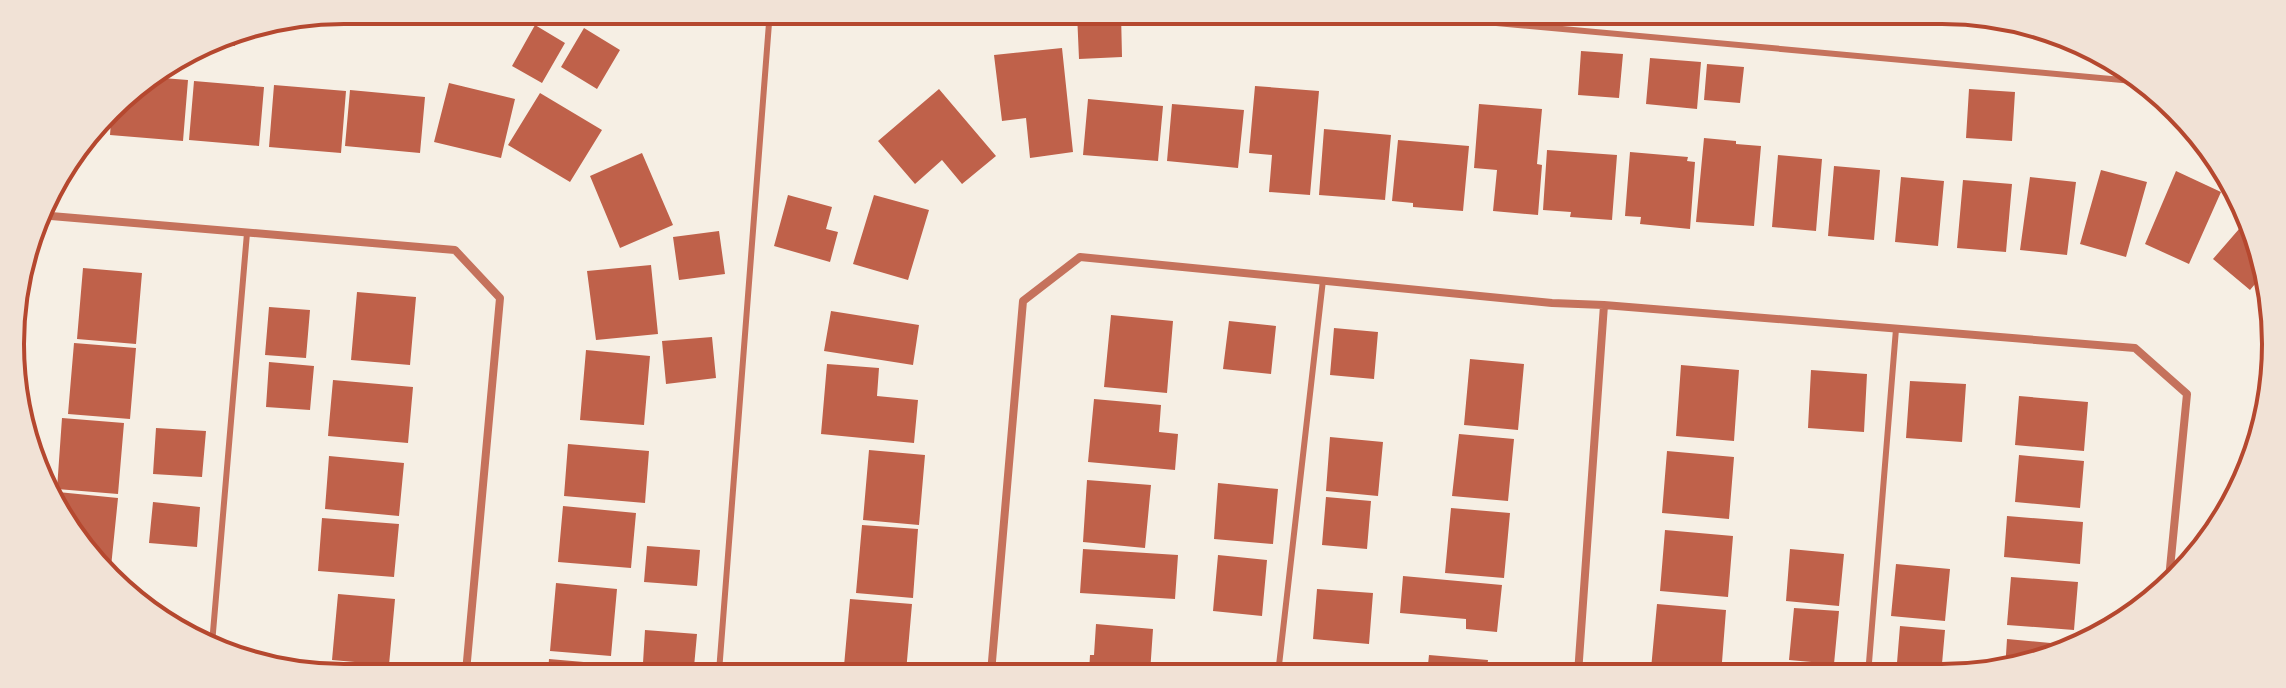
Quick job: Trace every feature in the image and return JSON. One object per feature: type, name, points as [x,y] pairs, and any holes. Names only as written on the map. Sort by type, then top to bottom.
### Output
[{"type":"street","points":[[51,216],[455,250],[500,298],[467,664]]},
{"type":"street","points":[[992,664],[1023,301],[1080,257],[1552,303],[2135,348],[2187,394],[2170,568]]},
{"type":"street","points":[[1579,664],[1604,305]]},
{"type":"lane","points":[[720,664],[769,24]]},
{"type":"lane","points":[[1508,24],[2123,80]]},
{"type":"lane","points":[[213,636],[247,233]]},
{"type":"lane","points":[[1279,664],[1323,280]]},
{"type":"lane","points":[[1869,664],[1896,329]]},
{"type":"building","points":[[1077,24],[1121,24],[1122,57],[1079,59]]},
{"type":"building","points":[[535,25],[565,43],[542,83],[512,66]]},
{"type":"building","points":[[584,28],[620,50],[597,89],[561,67]]},
{"type":"building","points":[[1062,48],[1073,152],[1030,158],[1026,118],[1002,121],[994,55]]},
{"type":"building","points":[[1581,51],[1623,54],[1619,98],[1578,95]]},
{"type":"building","points":[[1650,58],[1701,62],[1697,109],[1646,104]]},
{"type":"building","points":[[1707,64],[1744,67],[1740,103],[1704,100]]},
{"type":"building","points":[[166,78],[188,80],[183,141],[110,135],[111,125],[133,103]]},
{"type":"building","points":[[194,81],[264,87],[259,146],[189,140]]},
{"type":"building","points":[[449,83],[515,99],[501,158],[434,142]]},
{"type":"building","points":[[274,85],[346,91],[341,153],[269,147]]},
{"type":"building","points":[[1255,86],[1319,91],[1310,195],[1269,192],[1272,155],[1249,153]]},
{"type":"building","points":[[939,89],[996,156],[962,184],[942,160],[915,184],[878,141]]},
{"type":"building","points":[[1969,89],[2015,92],[2012,141],[1966,138]]},
{"type":"building","points":[[350,90],[425,97],[420,153],[345,146]]},
{"type":"building","points":[[540,93],[602,130],[570,182],[508,145]]},
{"type":"building","points":[[1088,99],[1163,106],[1158,161],[1083,155]]},
{"type":"building","points":[[1172,104],[1244,110],[1238,168],[1167,161]]},
{"type":"building","points":[[1479,104],[1542,109],[1537,164],[1542,165],[1538,215],[1493,211],[1497,170],[1474,168]]},
{"type":"building","points":[[1324,129],[1391,135],[1385,200],[1319,195]]},
{"type":"building","points":[[1704,138],[1761,146],[1754,226],[1696,222]]},
{"type":"building","points":[[1398,140],[1469,146],[1463,211],[1413,207],[1413,203],[1392,201]]},
{"type":"building","points":[[1547,150],[1617,155],[1612,220],[1570,217],[1571,212],[1543,210]]},
{"type":"building","points":[[1630,152],[1688,157],[1687,161],[1695,162],[1690,229],[1640,224],[1641,217],[1625,216]]},
{"type":"building","points":[[642,153],[673,225],[620,248],[590,176]]},
{"type":"building","points":[[1778,155],[1822,159],[1816,231],[1772,227]]},
{"type":"building","points":[[1834,166],[1880,170],[1874,240],[1828,236]]},
{"type":"building","points":[[2101,170],[2147,182],[2126,257],[2080,244]]},
{"type":"building","points":[[2176,171],[2221,192],[2189,264],[2145,244]]},
{"type":"building","points":[[1901,177],[1944,181],[1938,246],[1895,242]]},
{"type":"building","points":[[2030,177],[2076,182],[2067,255],[2020,250]]},
{"type":"building","points":[[1963,180],[2012,184],[2006,252],[1957,248]]},
{"type":"building","points":[[788,195],[832,207],[826,229],[838,232],[830,262],[774,246]]},
{"type":"building","points":[[874,195],[929,210],[908,280],[853,264]]},
{"type":"building","points":[[2240,228],[2256,283],[2250,290],[2213,259]]},
{"type":"building","points":[[719,231],[725,274],[679,280],[673,237]]},
{"type":"building","points":[[651,265],[658,334],[596,340],[587,271]]},
{"type":"building","points":[[83,268],[142,273],[136,344],[77,339]]},
{"type":"building","points":[[357,292],[416,297],[410,365],[351,360]]},
{"type":"building","points":[[269,307],[310,310],[306,358],[265,355]]},
{"type":"building","points":[[831,311],[919,325],[913,365],[824,351]]},
{"type":"building","points":[[1111,315],[1173,321],[1167,393],[1104,387]]},
{"type":"building","points":[[1229,321],[1276,326],[1271,374],[1223,369]]},
{"type":"building","points":[[1334,328],[1378,332],[1374,379],[1330,375]]},
{"type":"building","points":[[712,337],[716,378],[666,384],[662,341]]},
{"type":"building","points":[[74,343],[136,348],[130,419],[68,414]]},
{"type":"building","points":[[586,350],[650,356],[644,425],[580,420]]},
{"type":"building","points":[[1470,359],[1524,364],[1518,430],[1464,425]]},
{"type":"building","points":[[269,362],[314,366],[310,410],[266,407]]},
{"type":"building","points":[[827,364],[879,368],[877,396],[918,400],[914,443],[821,434]]},
{"type":"building","points":[[1681,365],[1739,370],[1734,441],[1676,436]]},
{"type":"building","points":[[1811,370],[1867,374],[1864,432],[1808,428]]},
{"type":"building","points":[[333,380],[413,387],[408,443],[328,436]]},
{"type":"building","points":[[1910,381],[1966,384],[1962,442],[1906,438]]},
{"type":"building","points":[[2019,396],[2088,402],[2084,451],[2015,445]]},
{"type":"building","points":[[1094,399],[1161,405],[1159,432],[1178,434],[1175,470],[1088,462]]},
{"type":"building","points":[[62,418],[124,423],[118,494],[59,489]]},
{"type":"building","points":[[156,428],[206,431],[202,477],[153,474]]},
{"type":"building","points":[[1459,434],[1514,439],[1508,501],[1452,496]]},
{"type":"building","points":[[1330,437],[1383,442],[1378,496],[1326,491]]},
{"type":"building","points":[[568,444],[649,451],[645,503],[564,496]]},
{"type":"building","points":[[869,450],[925,455],[919,525],[863,520]]},
{"type":"building","points":[[1667,451],[1734,457],[1729,519],[1662,513]]},
{"type":"building","points":[[2019,455],[2084,461],[2080,508],[2015,502]]},
{"type":"building","points":[[329,456],[404,463],[399,516],[325,509]]},
{"type":"building","points":[[1087,480],[1151,485],[1145,548],[1083,542]]},
{"type":"building","points":[[1218,483],[1278,489],[1273,544],[1214,539]]},
{"type":"building","points":[[60,492],[118,498],[111,563],[90,539]]},
{"type":"building","points":[[1326,497],[1371,501],[1367,549],[1322,545]]},
{"type":"building","points":[[153,502],[200,507],[197,547],[149,543]]},
{"type":"building","points":[[563,506],[636,513],[631,568],[558,562]]},
{"type":"building","points":[[1451,508],[1510,513],[1504,578],[1445,573]]},
{"type":"building","points":[[2007,516],[2083,522],[2080,564],[2004,557]]},
{"type":"building","points":[[322,518],[399,524],[394,577],[318,571]]},
{"type":"building","points":[[862,525],[918,529],[913,598],[856,593]]},
{"type":"building","points":[[1665,530],[1733,536],[1728,597],[1660,591]]},
{"type":"building","points":[[647,546],[700,550],[697,586],[644,582]]},
{"type":"building","points":[[1083,549],[1178,555],[1175,599],[1080,593]]},
{"type":"building","points":[[1790,549],[1844,554],[1839,606],[1786,601]]},
{"type":"building","points":[[1218,555],[1267,560],[1262,616],[1213,611]]},
{"type":"building","points":[[1896,564],[1950,569],[1945,621],[1891,616]]},
{"type":"building","points":[[1403,576],[1502,585],[1497,632],[1466,629],[1466,619],[1400,613]]},
{"type":"building","points":[[2011,577],[2078,582],[2074,630],[2007,625]]},
{"type":"building","points":[[556,583],[617,589],[611,656],[550,651]]},
{"type":"building","points":[[1317,589],[1373,593],[1369,644],[1313,639]]},
{"type":"building","points":[[338,594],[395,599],[389,664],[332,660]]},
{"type":"building","points":[[850,599],[912,604],[907,664],[844,664]]},
{"type":"building","points":[[1657,604],[1726,610],[1722,664],[1651,664]]},
{"type":"building","points":[[1794,608],[1839,611],[1834,664],[1789,660]]},
{"type":"building","points":[[1096,624],[1153,629],[1151,664],[1090,664],[1090,655],[1094,655]]},
{"type":"building","points":[[1900,626],[1945,630],[1942,664],[1897,664]]},
{"type":"building","points":[[645,630],[697,634],[694,664],[643,663]]},
{"type":"building","points":[[2007,639],[2055,643],[2025,653],[2006,658]]},
{"type":"building","points":[[1429,655],[1488,660],[1487,664],[1428,664]]},
{"type":"building","points":[[549,659],[607,664],[549,664]]}]
